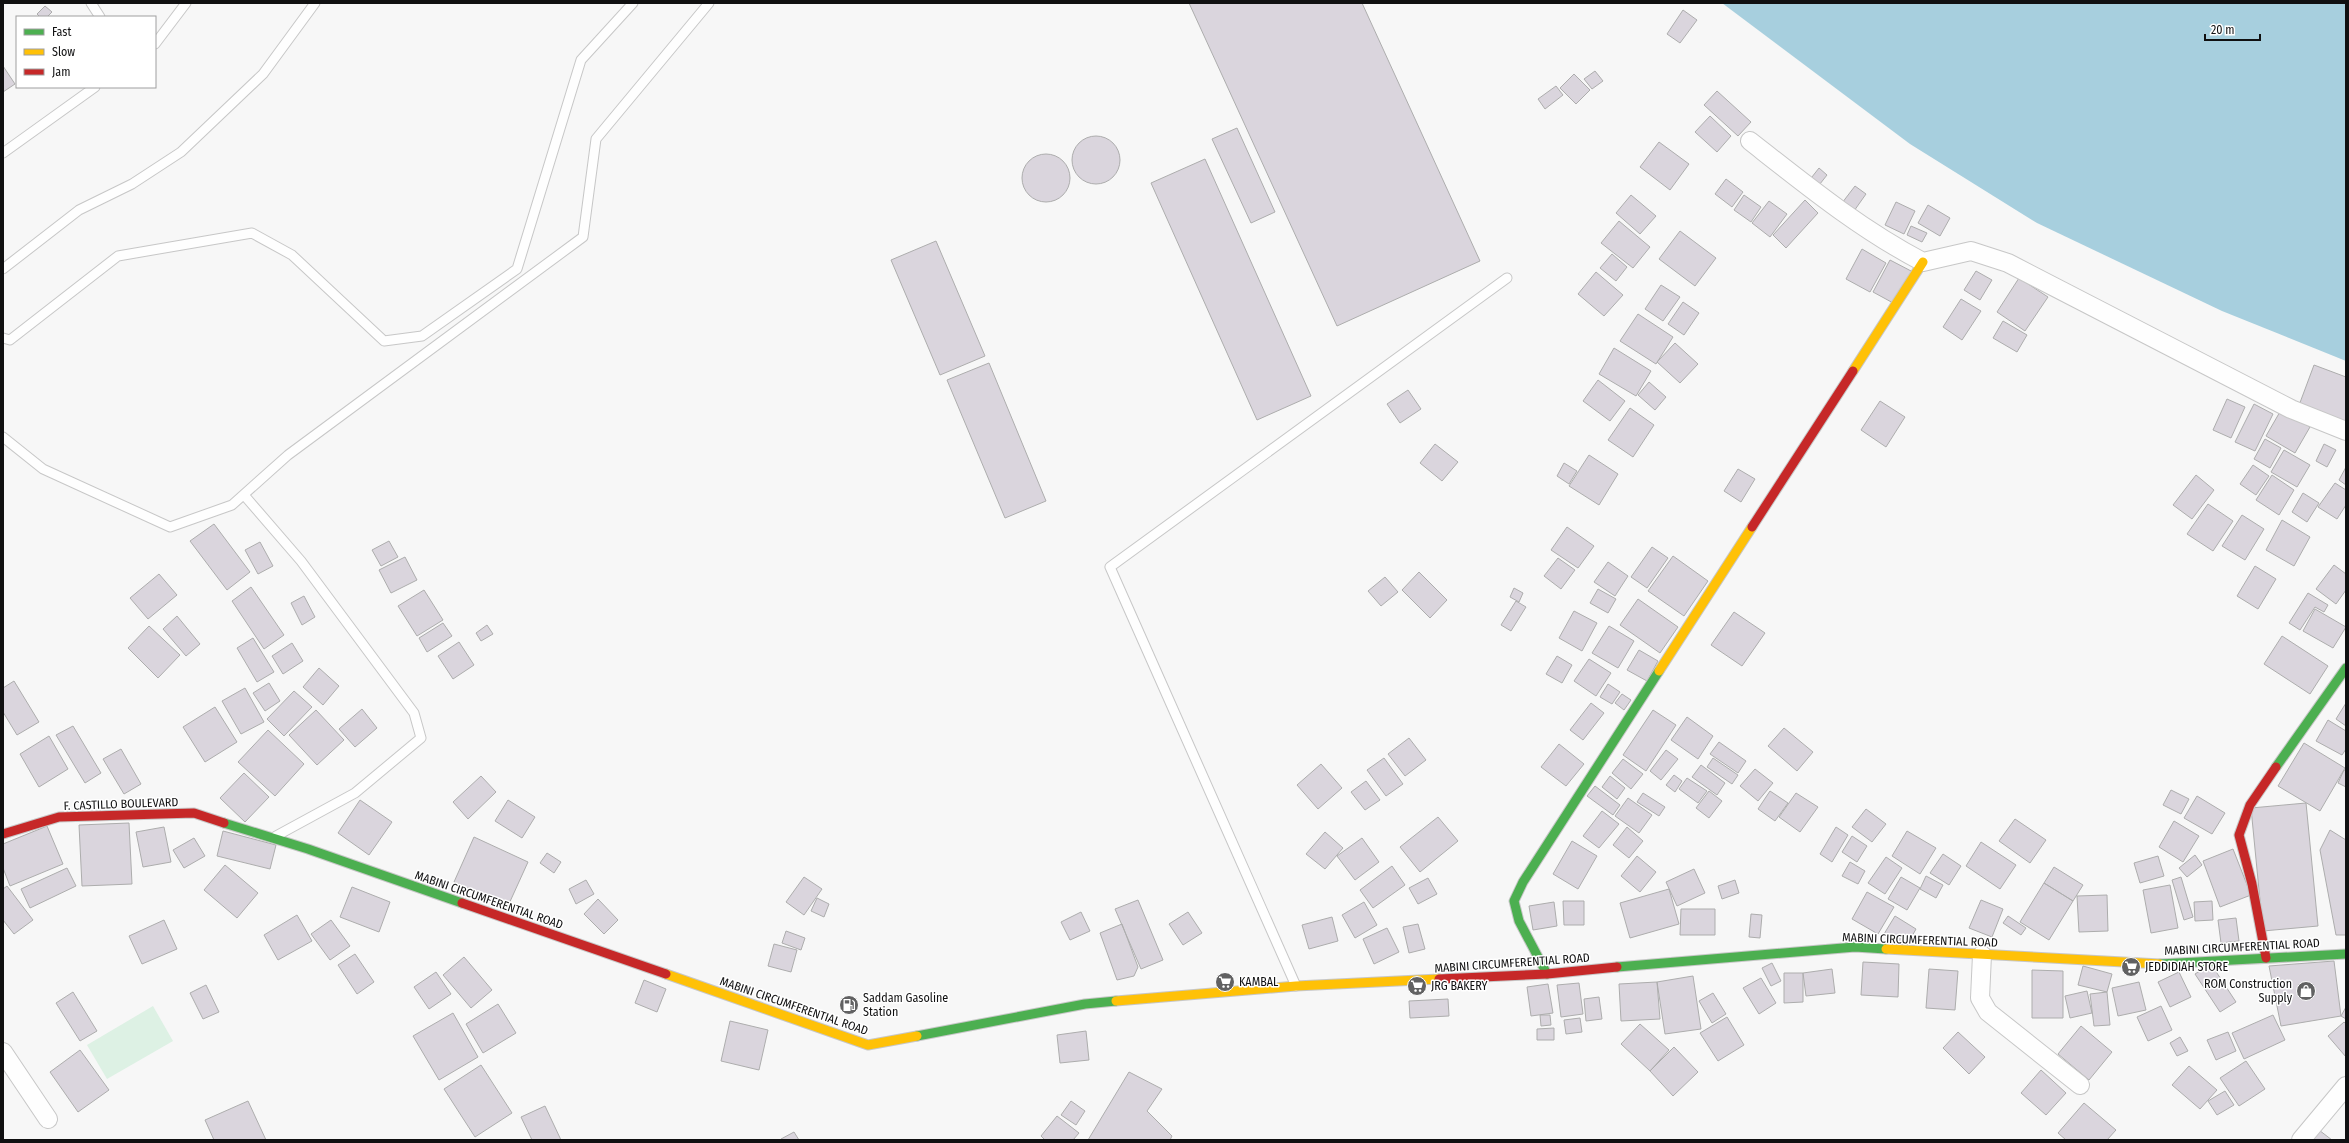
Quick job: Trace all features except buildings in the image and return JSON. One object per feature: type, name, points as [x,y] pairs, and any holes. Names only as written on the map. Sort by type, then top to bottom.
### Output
[{"type":"main road","points":[[1548,974],[1518,921],[1514,900],[1523,882],[1923,262]]},
{"type":"main road","points":[[2266,958],[2252,884],[2239,835],[2250,805],[2346,668]]},
{"type":"main road","name":"MABINI CIRCUMFERENTIAL ROAD","points":[[194,813],[273,838],[868,1045],[1085,1004],[1296,986],[1548,974],[1693,959],[1855,947],[2154,964],[2346,954]]},
{"type":"main road","name":"F. CASTILLO BOULEVARD","points":[[3,834],[59,817],[194,813]]},
{"type":"street","points":[[1750,141],[1824,200],[1886,243],[1923,262],[1971,251],[2008,263],[2291,409],[2346,431]]},
{"type":"street","points":[[1982,954],[1980,998],[1988,1012],[2080,1085]]},
{"type":"street","points":[[3,1052],[48,1119]]},
{"type":"street","points":[[2301,1140],[2346,1086]]},
{"type":"lane","points":[[91,3],[99,16]]},
{"type":"lane","points":[[156,43],[186,3]]},
{"type":"lane","points":[[3,269],[79,210],[132,184],[181,152],[263,74],[315,3]]},
{"type":"lane","points":[[3,338],[10,340],[118,256],[252,234],[292,256],[384,341],[422,336],[517,269],[581,60],[633,3]]},
{"type":"lane","points":[[3,437],[44,469],[170,527],[232,505],[288,455],[584,237],[596,139],[709,3]]},
{"type":"lane","points":[[3,152],[94,88]]},
{"type":"lane","points":[[1296,986],[1110,567],[1507,278]]},
{"type":"lane","points":[[244,495],[301,561],[414,713],[421,738],[355,794],[273,838]]},
{"type":"green space","points":[[153,1006],[173,1041],[107,1079],[87,1045]]},
{"type":"water","points":[[1722,3],[2346,3],[2346,361],[2222,311],[2037,223],[1910,144]]},
{"type":"traffic: fast","points":[[2276,767],[2346,668]]},
{"type":"traffic: fast","points":[[1547,974],[1519,921],[1514,901],[1523,882],[1659,671]]},
{"type":"traffic: fast","points":[[224,823],[308,849],[462,903]]},
{"type":"traffic: fast","points":[[1617,967],[1855,947],[1886,949]]},
{"type":"traffic: fast","points":[[2160,964],[2346,954]]},
{"type":"traffic: fast","points":[[917,1036],[1085,1004],[1116,1001]]},
{"type":"traffic: slow","points":[[1853,371],[1923,262]]},
{"type":"traffic: slow","points":[[1659,671],[1752,527]]},
{"type":"traffic: slow","points":[[1886,949],[2160,964]]},
{"type":"traffic: slow","points":[[666,974],[868,1045],[917,1036]]},
{"type":"traffic: slow","points":[[1116,1001],[1296,986],[1439,979]]},
{"type":"traffic: jam","points":[[1752,527],[1853,371]]},
{"type":"traffic: jam","points":[[2266,958],[2252,884],[2239,835],[2250,805],[2276,767]]},
{"type":"traffic: jam","points":[[3,834],[59,817],[194,813],[224,823]]},
{"type":"traffic: jam","points":[[462,903],[666,974]]},
{"type":"traffic: jam","points":[[1439,979],[1547,974],[1617,967]]},
{"type":"place","name":"JEDDIDIAH STORE","points":[[2131,967]]},
{"type":"place","name":"KAMBAL","points":[[1225,982]]},
{"type":"place","name":"JRG BAKERY","points":[[1417,986]]},
{"type":"place","name":"ROM Construction Supply","points":[[2306,991]]},
{"type":"place","name":"Saddam Gasoline Station","points":[[849,1005]]}]
